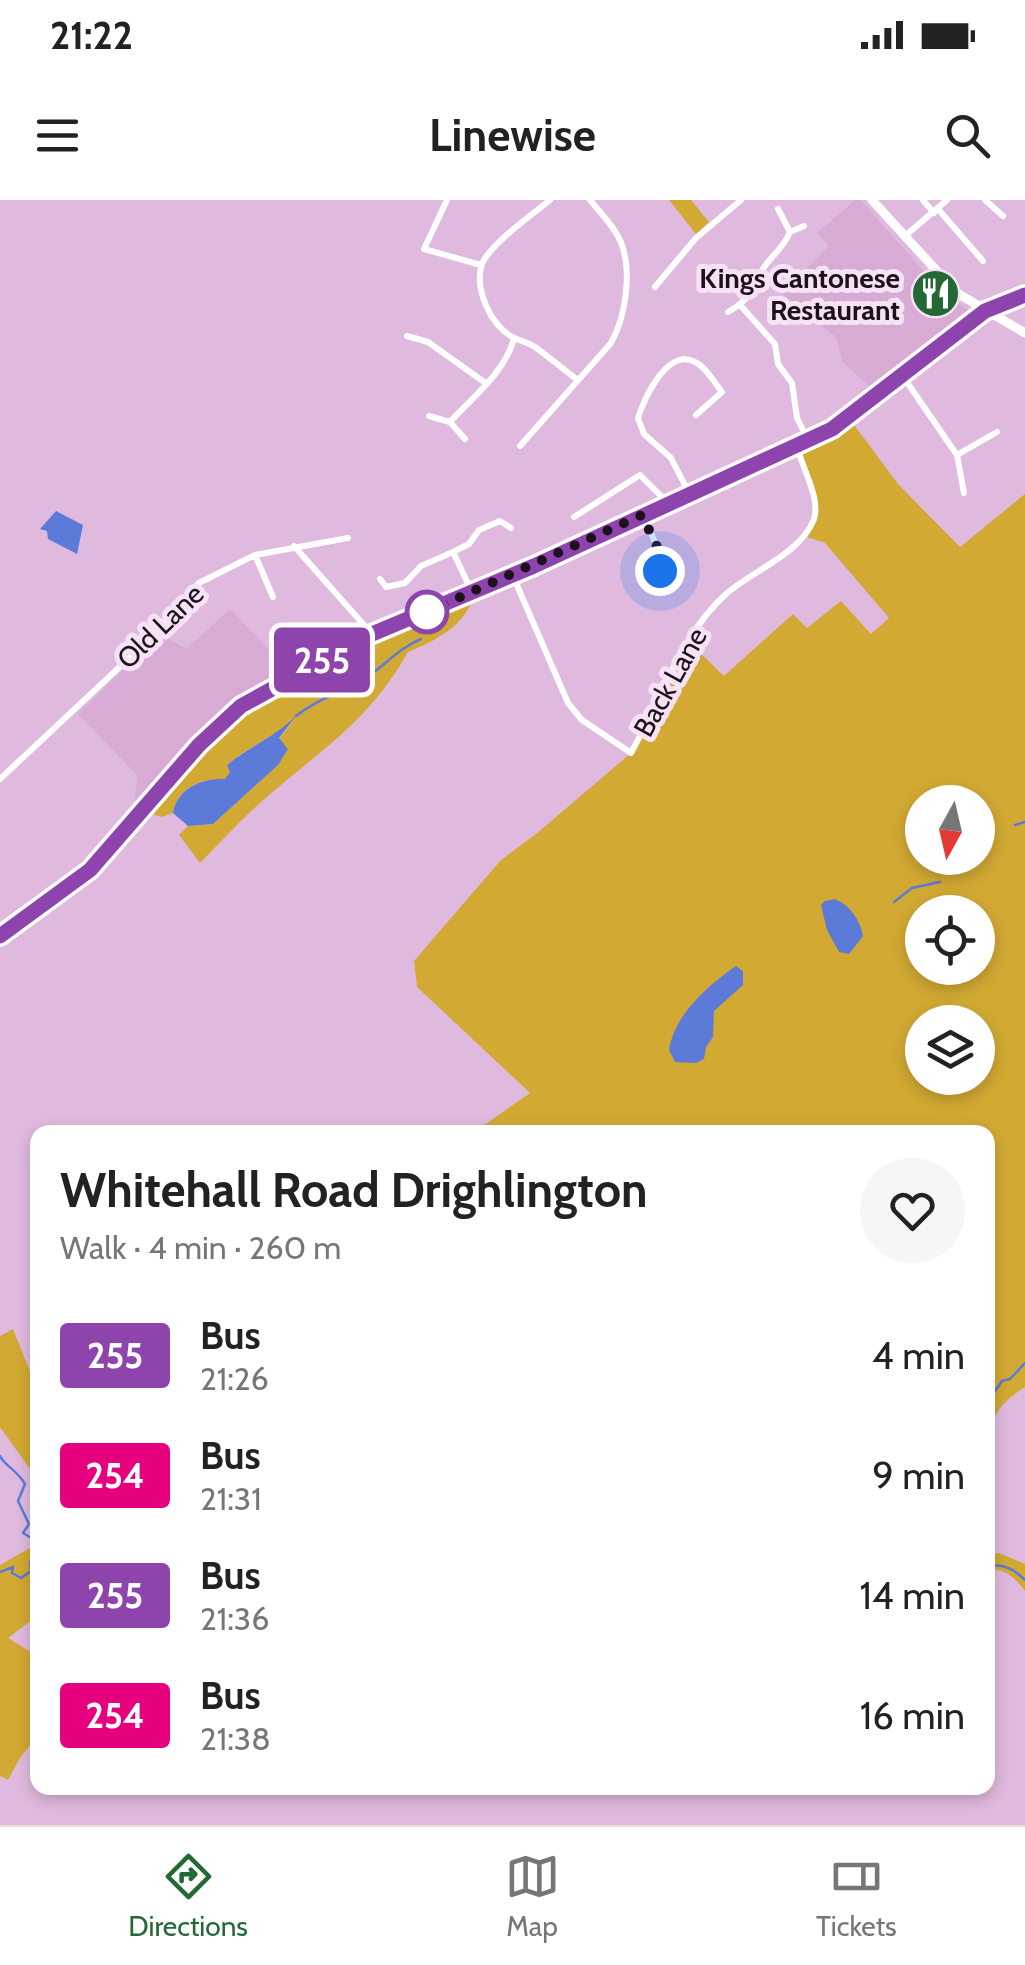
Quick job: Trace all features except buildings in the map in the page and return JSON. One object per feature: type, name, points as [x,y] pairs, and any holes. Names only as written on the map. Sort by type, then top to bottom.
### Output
[{"type":"main road","points":[[872,200],[952,289],[1025,333]]},
{"type":"main road","points":[[0,936],[90,870],[218,725],[280,682],[372,634],[473,594],[802,444],[848,418],[985,311],[1025,296]]},
{"type":"street","points":[[447,200],[424,249],[482,265]]},
{"type":"street","points":[[550,200],[496,247],[482,265],[483,300],[501,328],[531,344],[578,380]]},
{"type":"street","points":[[520,446],[619,329],[626,286],[621,242],[590,200]]},
{"type":"street","points":[[655,287],[696,238],[741,200]]},
{"type":"street","points":[[923,200],[983,260]]},
{"type":"street","points":[[904,237],[947,200]]},
{"type":"street","points":[[985,200],[1003,216]]},
{"type":"street","points":[[778,210],[790,232]]},
{"type":"street","points":[[728,312],[757,287],[760,271],[785,246],[790,232],[804,226]]},
{"type":"street","points":[[740,304],[776,344],[778,364],[792,383],[802,444]]},
{"type":"street","points":[[407,336],[428,342],[487,384]]},
{"type":"street","points":[[450,422],[487,384],[514,338]]},
{"type":"street","points":[[690,494],[671,458],[644,434],[638,418],[662,372],[684,359],[692,359],[701,366],[722,392],[696,414]]},
{"type":"street","points":[[902,375],[957,455],[964,494]]},
{"type":"street","points":[[429,416],[450,422],[465,439]]},
{"type":"street","points":[[957,455],[998,432]]},
{"type":"street","name":"Back Lane","points":[[513,576],[568,703],[582,720],[631,753],[697,626],[726,594],[804,536],[813,520],[818,502],[804,474],[802,444]]},
{"type":"street","points":[[574,518],[640,475],[668,504]]},
{"type":"street","points":[[642,515],[667,568]]},
{"type":"street","points":[[380,579],[386,587],[405,583],[421,566],[469,544],[479,530],[500,521],[511,528]]},
{"type":"street","name":"Old Lane","points":[[1,776],[141,646],[199,584],[255,555],[348,538]]},
{"type":"street","points":[[294,546],[372,634]]},
{"type":"street","points":[[453,552],[473,594]]},
{"type":"street","points":[[255,555],[274,597]]},
{"type":"shaded area","points":[[669,200],[691,200],[709,222],[696,234]]},
{"type":"shaded area","points":[[855,200],[861,200],[940,290],[970,312],[872,389],[842,361],[836,337],[782,294],[829,246],[817,233]]},
{"type":"shaded area","points":[[849,418],[898,484],[960,547],[1025,494],[1025,1387],[1008,1399],[995,1419],[995,1125],[484,1125],[530,1093],[417,987],[414,961],[501,860],[631,753],[692,645],[724,676],[793,614],[807,628],[841,601],[871,634],[889,618],[825,543],[804,536],[818,502],[797,446]]},
{"type":"shaded area","points":[[473,593],[458,623],[408,652],[393,677],[359,717],[261,802],[200,863],[179,835],[188,826],[213,824],[278,765],[279,739],[296,717],[228,764],[230,772],[225,780],[208,780],[185,791],[173,813],[162,817],[143,811],[218,725],[293,674]]},
{"type":"shaded area","points":[[230,609],[293,674],[133,823],[137,775],[78,714],[160,633],[186,649]]},
{"type":"shaded area","points":[[13,1329],[30,1372],[30,1469],[0,1427],[0,1336]]},
{"type":"shaded area","points":[[30,1548],[30,1621],[8,1638],[30,1652],[30,1745],[8,1780],[0,1776],[0,1565]]},
{"type":"shaded area","points":[[995,1554],[1025,1564],[1025,1591],[1014,1578],[995,1570]]},
{"type":"water","points":[[56,511],[83,525],[77,554],[48,539],[47,531],[40,529]]},
{"type":"water","points":[[297,715],[279,738],[288,749],[278,765],[213,824],[188,826],[173,813],[185,791],[208,780],[225,779],[230,772],[227,765]]},
{"type":"water","points":[[835,899],[850,909],[862,930],[863,936],[849,954],[839,952],[827,930],[821,905]]},
{"type":"water","points":[[736,966],[743,971],[743,985],[714,1011],[713,1037],[704,1059],[696,1063],[675,1062],[669,1050],[678,1024],[714,982]]},
{"type":"waterway","points":[[296,716],[361,681],[421,639]]},
{"type":"waterway","points":[[1015,825],[1025,822]]},
{"type":"waterway","points":[[894,902],[912,888],[940,882]]},
{"type":"waterway","points":[[995,1391],[1025,1363]]},
{"type":"waterway","points":[[0,1456],[25,1484],[18,1501],[29,1524],[23,1533],[30,1537]]},
{"type":"waterway","points":[[995,1566],[1008,1568],[1025,1580]]},
{"type":"waterway","points":[[0,1572],[13,1567],[12,1573],[21,1578],[30,1572]]},
{"type":"bus line","name":"255","points":[[0,936],[54,900],[111,850],[199,745],[241,706],[372,634],[473,594],[832,429],[985,311],[1025,295]]},
{"type":"place","name":"Kings Cantonese Restaurant","points":[[935,294]]},
{"type":"route","points":[[427,612],[642,515],[667,568],[660,571]]}]
